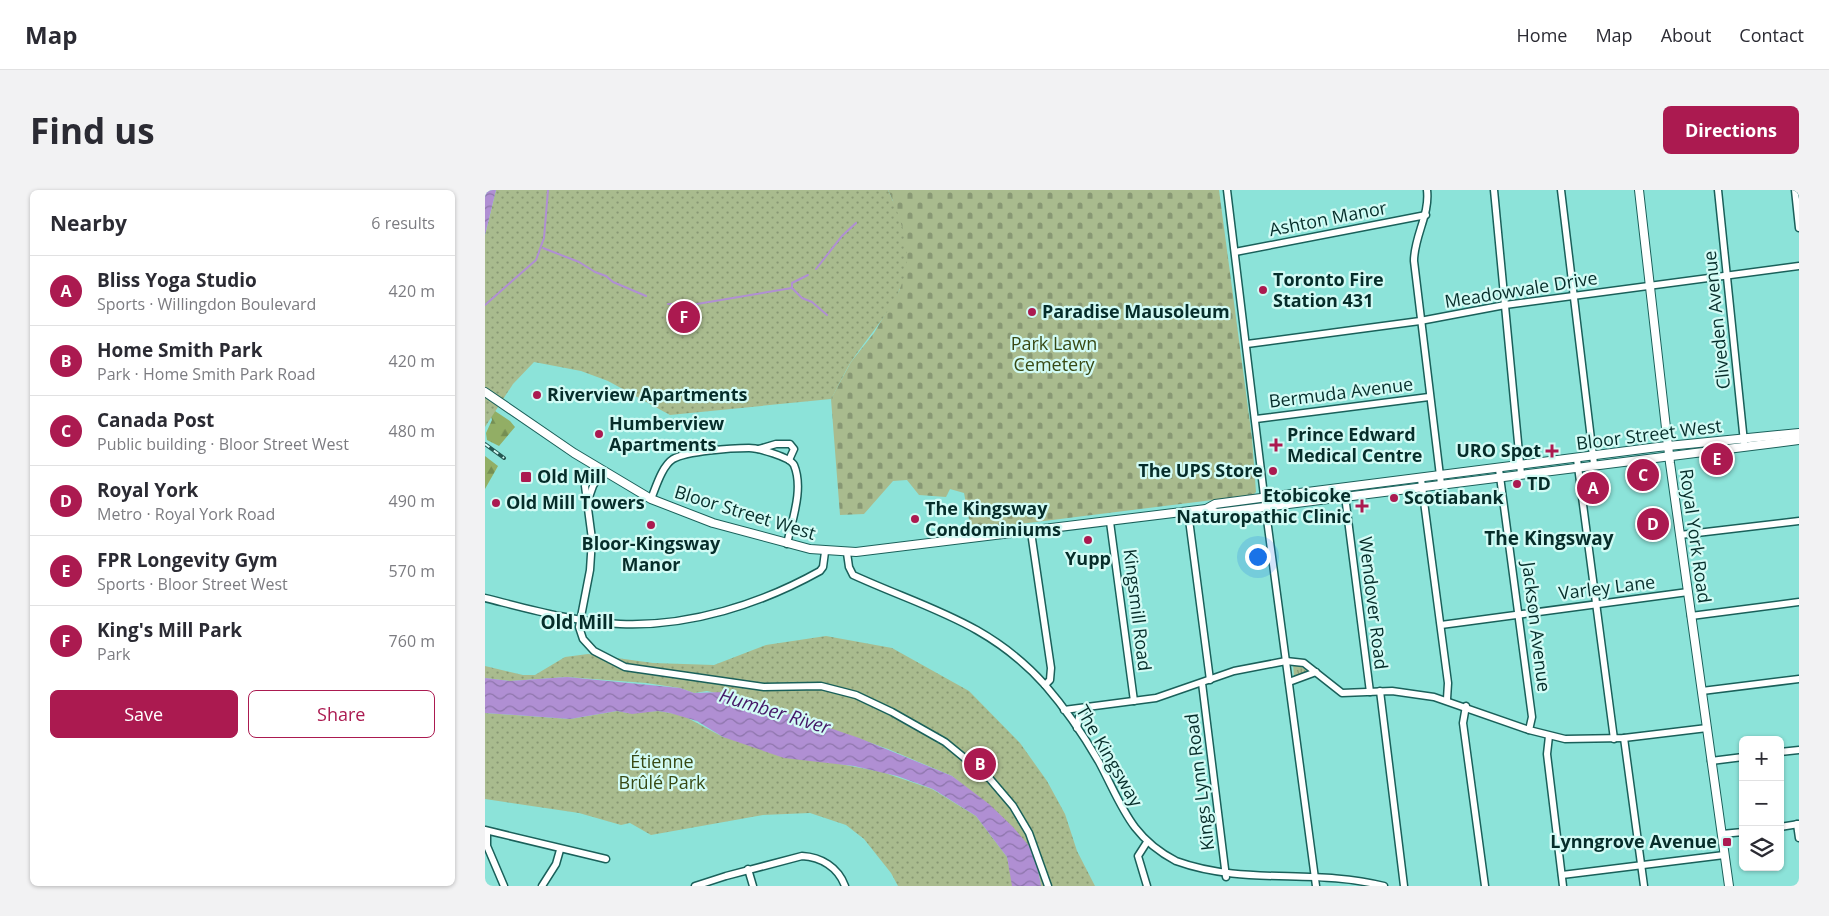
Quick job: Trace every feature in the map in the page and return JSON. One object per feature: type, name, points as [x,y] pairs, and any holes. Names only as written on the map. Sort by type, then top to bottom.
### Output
[{"type":"main road","name":"Royal York Road","points":[[1639,190],[1669,456],[1729,886]]},
{"type":"main road","name":"Bloor Street West","points":[[485,392],[594,466],[651,499],[697,518],[787,544],[825,552],[847,553],[1206,510],[1217,513],[1266,507],[1344,492]]},
{"type":"main road","name":"Bloor Street West","points":[[1206,510],[1215,504],[1265,497],[1344,492],[1422,483],[1577,463],[1668,446],[1799,433]]},
{"type":"main road","name":"Bloor Street West","points":[[1593,460],[1669,456],[1799,440]]},
{"type":"street","points":[[1227,190],[1315,883]]},
{"type":"street","points":[[1427,190],[1426,215],[1414,254],[1429,397],[1441,480]]},
{"type":"street","points":[[1494,190],[1521,470]]},
{"type":"street","points":[[1561,190],[1593,460]]},
{"type":"street","name":"Cliveden Avenue","points":[[1718,190],[1744,447]]},
{"type":"street","points":[[1795,190],[1799,228]]},
{"type":"street","name":"Ashton Manor","points":[[1235,252],[1426,215]]},
{"type":"street","name":"Meadowvale Drive","points":[[1247,344],[1420,320],[1505,305],[1799,266]]},
{"type":"street","name":"Bermuda Avenue","points":[[1257,419],[1429,397]]},
{"type":"street","points":[[651,499],[665,469],[677,458],[739,449],[759,449],[776,444],[789,444],[793,449],[789,460]]},
{"type":"street","points":[[759,449],[789,460],[794,464],[798,493],[787,544]]},
{"type":"street","points":[[1577,463],[1614,739]]},
{"type":"street","points":[[594,466],[585,486],[592,530],[592,548],[579,619],[580,631],[588,644],[613,662],[625,667],[764,687],[821,686],[856,695],[892,712],[945,742],[990,779],[1013,806],[1029,833],[1048,886]]},
{"type":"street","points":[[587,500],[602,471]]},
{"type":"street","name":"Jackson Avenue","points":[[1499,473],[1532,717],[1529,730]]},
{"type":"street","points":[[1422,483],[1448,683],[1447,699]]},
{"type":"street","name":"Wendover Road","points":[[1344,492],[1370,692]]},
{"type":"street","points":[[1188,512],[1210,680]]},
{"type":"street","points":[[1680,535],[1799,520]]},
{"type":"street","name":"Kingsmill Road","points":[[1110,522],[1134,702]]},
{"type":"street","points":[[1031,532],[1051,668],[1050,680],[1045,685]]},
{"type":"street","points":[[485,598],[579,619],[620,624],[643,624],[701,616],[760,600],[819,572],[823,567],[825,552]]},
{"type":"street","name":"The Kingsway","points":[[847,553],[849,567],[853,574],[969,624],[991,639],[1045,685],[1099,762],[1132,826],[1147,842],[1165,855],[1189,867],[1226,877],[1258,882],[1315,883],[1356,881],[1384,886]]},
{"type":"street","name":"Varley Lane","points":[[1441,625],[1688,592]]},
{"type":"street","points":[[1691,616],[1799,602]]},
{"type":"street","points":[[1064,710],[1156,698],[1234,671],[1286,661],[1303,663],[1342,693],[1380,691],[1415,693],[1447,699],[1529,730],[1573,740],[1614,739],[1707,728]]},
{"type":"street","points":[[1289,682],[1316,672]]},
{"type":"street","points":[[1702,691],[1799,679]]},
{"type":"street","name":"Kings Lynn Road","points":[[1202,683],[1226,877]]},
{"type":"street","name":"Wendover Road","points":[[1380,691],[1404,886]]},
{"type":"street","points":[[1466,706],[1463,723],[1485,886]]},
{"type":"street","points":[[1077,729],[1079,717],[1087,708]]},
{"type":"street","points":[[1549,736],[1547,754],[1563,886]]},
{"type":"street","points":[[1624,738],[1644,886]]},
{"type":"street","points":[[1784,752],[1799,750]]},
{"type":"street","points":[[1711,761],[1739,758]]},
{"type":"street","points":[[1784,826],[1798,824],[1799,838]]},
{"type":"street","points":[[504,886],[487,846],[486,830],[560,850],[606,859]]},
{"type":"street","points":[[1722,834],[1739,832]]},
{"type":"street","points":[[1147,842],[1138,856],[1147,886]]},
{"type":"street","points":[[542,886],[556,864],[560,850]]},
{"type":"street","points":[[1562,875],[1725,855]]},
{"type":"street","points":[[695,886],[790,858],[812,856],[825,861],[842,879],[845,886]]},
{"type":"street","points":[[748,869],[753,886]]},
{"type":"green space","points":[[496,190],[888,190],[900,220],[906,242],[907,264],[896,297],[882,320],[851,362],[831,399],[670,415],[608,381],[581,371],[534,362],[513,384],[485,427],[485,235]]},
{"type":"green space","name":"Park Lawn Cemetery","points":[[888,190],[1219,190],[1252,438],[1256,492],[1253,495],[971,530],[964,493],[950,489],[946,497],[919,495],[907,480],[893,481],[864,514],[840,515],[831,399],[851,362],[874,333],[900,289],[893,201]]},
{"type":"green space","points":[[489,407],[510,421],[515,427],[499,446],[487,440],[486,433],[492,420]]},
{"type":"green space","points":[[485,456],[498,466],[485,489]]},
{"type":"green space","points":[[826,636],[892,648],[969,691],[1020,743],[1047,781],[1065,814],[1077,851],[1095,886],[1041,886],[1038,870],[998,813],[952,776],[888,749],[783,712],[766,710],[745,699],[707,691],[694,693],[680,688],[646,683],[567,677],[510,681],[485,678],[485,666],[523,675],[535,675],[565,657],[588,654],[653,663],[714,665],[766,645]]},
{"type":"green space","points":[[1293,664],[1299,665],[1306,670],[1305,673],[1294,677]]},
{"type":"green space","name":"Étienne Brûlé Park","points":[[617,711],[628,713],[658,711],[682,715],[723,737],[882,772],[932,789],[976,816],[1007,857],[1012,886],[898,886],[891,873],[864,839],[846,825],[810,813],[763,815],[651,835],[630,823],[621,825],[579,813],[485,799],[485,713],[570,719]]},
{"type":"water","points":[[485,190],[496,190],[485,235]]},
{"type":"water","points":[[567,677],[680,688],[694,693],[724,692],[745,699],[766,710],[783,712],[859,738],[952,776],[989,804],[1013,827],[1029,846],[1038,870],[1041,886],[1012,886],[1007,857],[976,816],[933,789],[897,776],[854,766],[784,758],[723,737],[697,721],[658,711],[632,714],[617,711],[570,719],[485,713],[485,678],[510,681]]},
{"type":"waterway","points":[[485,305],[536,260],[544,238],[548,190]]},
{"type":"waterway","points":[[816,269],[842,236],[856,223]]},
{"type":"waterway","points":[[543,248],[579,262],[595,272],[606,276],[613,282],[646,296]]},
{"type":"waterway","points":[[792,287],[792,283],[808,275]]},
{"type":"waterway","points":[[668,304],[697,304],[792,288],[802,298],[812,302],[827,315]]},
{"type":"railway","points":[[485,444],[504,458]]},
{"type":"place","name":"Toronto Fire Station 431","points":[[1263,290]]},
{"type":"place","name":"Paradise Mausoleum","points":[[1032,312]]},
{"type":"place","name":"King's Mill Park","points":[[684,317]]},
{"type":"place","name":"Riverview Apartments","points":[[537,395]]},
{"type":"place","name":"Humberview Apartments","points":[[599,434]]},
{"type":"place","name":"Prince Edward Medical Centre","points":[[1276,445]]},
{"type":"place","name":"URO Spot","points":[[1552,451]]},
{"type":"place","name":"FPR Longevity Gym","points":[[1717,459]]},
{"type":"place","name":"The UPS Store","points":[[1273,471]]},
{"type":"place","name":"Canada Post","points":[[1643,475]]},
{"type":"place","name":"Old Mill","points":[[526,477]]},
{"type":"place","name":"TD","points":[[1517,484]]},
{"type":"place","name":"Bliss Yoga Studio","points":[[1593,488]]},
{"type":"place","name":"Scotiabank","points":[[1394,498]]},
{"type":"place","name":"Old Mill Towers","points":[[496,503]]},
{"type":"place","name":"Etobicoke Naturopathic Clinic","points":[[1362,506]]},
{"type":"place","name":"The Kingsway Condominiums","points":[[915,519]]},
{"type":"place","name":"Royal York","points":[[1653,524]]},
{"type":"place","name":"Bloor-Kingsway Manor","points":[[651,525]]},
{"type":"place","name":"Yupp","points":[[1088,540]]},
{"type":"place","name":"Home Smith Park","points":[[980,764]]},
{"type":"place","name":"Lynngrove Avenue","points":[[1727,842]]},
{"type":"district","name":"The Kingsway","points":[[1549,538]]},
{"type":"district","name":"Old Mill","points":[[577,622]]},
{"type":"water label","name":"Humber River","points":[[775,711]]}]
